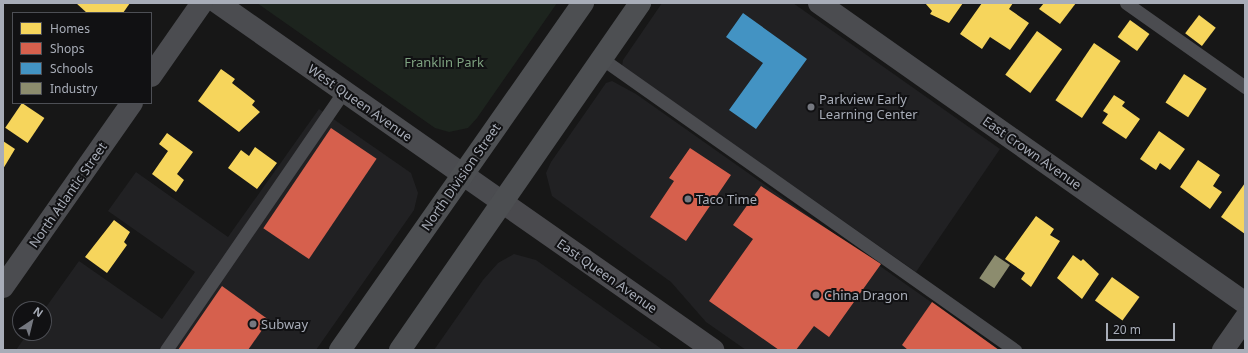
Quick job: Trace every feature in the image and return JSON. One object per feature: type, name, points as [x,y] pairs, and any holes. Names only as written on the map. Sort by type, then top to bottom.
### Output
[{"type":"main road","name":"North Division Street","points":[[340,350],[583,3]]},
{"type":"main road","points":[[400,350],[640,3]]},
{"type":"street","points":[[152,75],[202,3]]},
{"type":"street","name":"West Queen Avenue","points":[[218,3],[502,202]]},
{"type":"street","name":"East Crown Avenue","points":[[819,3],[1245,302]]},
{"type":"street","name":"North Atlantic Street","points":[[3,287],[131,104]]},
{"type":"street","name":"East Queen Avenue","points":[[502,202],[713,350]]},
{"type":"street","points":[[1223,350],[1245,318]]},
{"type":"lane","points":[[1126,3],[1245,88]]},
{"type":"lane","points":[[601,58],[1015,350]]},
{"type":"lane","points":[[166,350],[344,91]]},
{"type":"shaded area","name":"Parkview Early Learning Center","points":[[662,3],[793,3],[1000,149],[916,272],[622,66],[623,60]]},
{"type":"shaded area","points":[[612,81],[636,94],[999,350],[746,350],[706,322],[671,282],[552,196],[546,173],[551,162],[606,83]]},
{"type":"shaded area","points":[[319,109],[411,173],[418,193],[414,210],[316,350],[16,350],[22,341],[52,341],[52,301],[50,301],[79,261],[162,319],[195,272],[108,211],[136,172],[228,237]]},
{"type":"shaded area","points":[[514,254],[536,260],[663,350],[434,350],[483,280],[498,263]]},
{"type":"green space","name":"Franklin Park","points":[[257,3],[557,3],[477,118],[468,128],[449,132],[435,128]]},
{"type":"building: Homes","points":[[76,3],[130,3],[124,12],[86,12]]},
{"type":"building: Homes","points":[[925,3],[963,3],[949,23],[930,14],[932,11]]},
{"type":"building: Homes","points":[[982,3],[1013,3],[1009,9],[1029,23],[1010,50],[990,37],[982,49],[960,34]]},
{"type":"building: Homes","points":[[1044,3],[1076,3],[1060,24],[1039,9]]},
{"type":"building: Homes","points":[[1199,15],[1216,28],[1202,46],[1185,33]]},
{"type":"building: Homes","points":[[1130,20],[1149,34],[1137,51],[1118,37]]},
{"type":"building: Homes","points":[[1037,31],[1062,49],[1030,93],[1005,75]]},
{"type":"building: Homes","points":[[1094,43],[1121,61],[1082,118],[1055,100]]},
{"type":"building: Homes","points":[[221,69],[235,79],[232,83],[255,101],[252,105],[260,112],[239,132],[198,101]]},
{"type":"building: Homes","points":[[1184,74],[1207,89],[1188,117],[1165,103]]},
{"type":"building: Homes","points":[[1114,95],[1125,102],[1122,106],[1140,119],[1126,139],[1102,123],[1108,114],[1103,111]]},
{"type":"building: Homes","points":[[21,104],[44,118],[28,143],[5,128]]},
{"type":"building: Homes","points":[[1159,131],[1185,149],[1170,170],[1160,163],[1156,170],[1140,159]]},
{"type":"building: Homes","points":[[167,133],[193,152],[177,174],[184,180],[176,192],[152,174],[168,151],[159,144]]},
{"type":"building: Homes","points":[[3,141],[15,149],[3,169]]},
{"type":"building: Homes","points":[[255,147],[277,163],[257,189],[228,168],[241,150],[249,156]]},
{"type":"building: Homes","points":[[1198,160],[1220,175],[1213,186],[1222,192],[1210,209],[1180,187]]},
{"type":"building: Homes","points":[[1245,183],[1245,234],[1221,217]]},
{"type":"building: Homes","points":[[1036,216],[1054,229],[1050,235],[1060,241],[1031,287],[1021,279],[1025,273],[1005,259]]},
{"type":"building: Homes","points":[[114,220],[130,232],[124,242],[127,245],[107,273],[85,257]]},
{"type":"building: Homes","points":[[1073,255],[1081,261],[1083,259],[1099,274],[1082,299],[1057,278]]},
{"type":"building: Homes","points":[[1112,277],[1140,297],[1122,320],[1095,300]]},
{"type":"building: Shops","points":[[331,128],[377,159],[309,259],[263,228]]},
{"type":"building: Shops","name":"Taco Time","points":[[690,148],[731,175],[686,241],[650,217],[674,181],[669,178]]},
{"type":"building: Shops","points":[[761,186],[881,264],[829,337],[814,326],[796,350],[779,350],[709,301],[753,239],[733,225]]},
{"type":"building: Shops","points":[[222,286],[269,320],[248,350],[178,350]]},
{"type":"building: Shops","points":[[932,302],[999,350],[908,350],[902,345]]},
{"type":"building: Schools","points":[[743,13],[807,59],[756,129],[729,110],[763,63],[726,37]]},
{"type":"building: Industry","points":[[995,255],[1010,265],[994,288],[979,278]]},
{"type":"place","name":"Parkview Early Learning Center","points":[[811,107]]},
{"type":"place","name":"Taco Time","points":[[688,199]]},
{"type":"place","name":"China Dragon","points":[[816,295]]},
{"type":"place","name":"Subway","points":[[253,324]]}]
